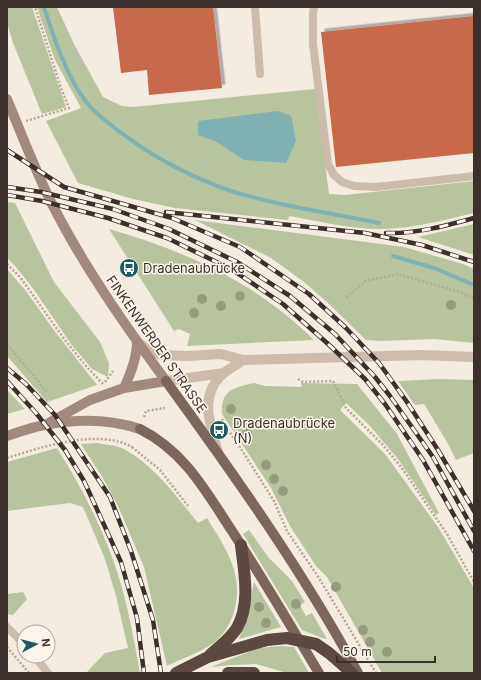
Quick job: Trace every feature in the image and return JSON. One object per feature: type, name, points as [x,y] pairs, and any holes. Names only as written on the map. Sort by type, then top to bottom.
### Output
[{"type":"highway","points":[[208,657],[228,639],[236,629],[243,614],[246,586],[241,545]]},
{"type":"highway","points":[[176,673],[208,657],[267,640],[287,638],[308,642],[320,647],[352,673]]},
{"type":"highway","points":[[228,673],[254,673]]},
{"type":"main road","name":"FINKENWERDER STRASSE","points":[[7,99],[34,165],[62,223],[102,289],[137,342],[218,452],[262,515],[312,593],[358,673]]},
{"type":"main road","points":[[124,388],[132,368],[137,349],[137,342]]},
{"type":"main road","points":[[45,425],[90,400],[106,388],[124,388],[166,382]]},
{"type":"main road","points":[[7,436],[45,425],[70,422],[112,422],[140,429],[164,442],[185,463],[198,479],[241,545],[318,673]]},
{"type":"street","points":[[137,342],[147,349],[162,355],[187,356],[221,354],[243,360],[421,355],[474,357]]},
{"type":"street","points":[[218,452],[210,423],[208,402],[210,392],[214,384],[224,373],[243,360]]},
{"type":"street","points":[[166,382],[224,373]]},
{"type":"lane","points":[[255,7],[260,74]]},
{"type":"lane","points":[[314,7],[313,44],[328,164],[334,175],[342,182],[354,186],[376,187],[474,176]]},
{"type":"lane","points":[[7,626],[16,636]]},
{"type":"lane","points":[[41,664],[48,673]]},
{"type":"path","points":[[22,122],[69,108],[61,88],[35,7]]},
{"type":"path","points":[[7,264],[20,277],[75,353],[106,388],[113,371]]},
{"type":"path","points":[[346,297],[366,281],[398,274],[459,292],[474,298]]},
{"type":"path","points":[[7,344],[47,392]]},
{"type":"path","points":[[298,379],[304,382],[333,381],[346,408],[383,445],[402,468],[447,534],[474,582]]},
{"type":"path","points":[[144,417],[146,411],[165,408]]},
{"type":"path","points":[[220,415],[225,426],[274,501],[287,531],[319,578],[376,673]]},
{"type":"path","points":[[7,458],[32,450],[70,441],[112,440],[122,442],[133,446],[160,470],[188,506]]},
{"type":"path","points":[[7,647],[29,673]]},
{"type":"green space","points":[[7,7],[32,7],[66,107],[42,114],[13,43],[7,23]]},
{"type":"green space","points":[[37,7],[57,7],[74,44],[103,97],[122,106],[133,107],[315,89],[329,194],[345,195],[474,181],[474,213],[416,226],[392,229],[369,229],[289,216],[288,220],[175,208],[133,199],[78,183],[46,121],[81,108],[55,60]]},
{"type":"green space","points":[[7,202],[15,203],[54,282],[100,342],[109,363],[108,377],[92,369],[71,344],[32,287],[7,258]]},
{"type":"green space","points":[[195,220],[404,247],[463,264],[474,269],[474,343],[435,339],[380,341],[366,340],[304,282],[271,258]]},
{"type":"green space","points":[[474,224],[474,255],[418,237]]},
{"type":"green space","points":[[109,229],[166,248],[219,271],[268,301],[314,340],[187,346],[190,334],[179,329],[174,331]]},
{"type":"green space","points":[[7,269],[26,291],[53,329],[97,385],[47,402],[7,356]]},
{"type":"green space","points":[[438,379],[474,380],[474,453],[456,460],[424,404],[415,405],[398,381]]},
{"type":"green space","points":[[254,383],[265,386],[302,387],[301,383],[357,384],[397,434],[439,513],[436,515],[398,459],[370,426],[346,403],[340,410],[385,454],[438,527],[474,588],[474,673],[382,673],[327,577],[316,566],[290,526],[271,488],[222,414],[223,400],[230,391],[240,386]]},
{"type":"green space","points":[[7,390],[25,409],[7,414]]},
{"type":"green space","points":[[98,443],[121,448],[135,456],[146,464],[164,482],[198,523],[207,518],[224,546],[232,564],[237,586],[237,598],[235,609],[226,630],[209,646],[167,666],[144,567],[118,506],[101,475],[81,444]]},
{"type":"green space","points":[[57,448],[88,501],[112,557],[132,629],[140,673],[86,673],[105,653],[128,648],[116,596],[105,559],[83,507],[70,503],[7,511],[7,462]]},
{"type":"green space","points":[[249,530],[269,558],[292,581],[305,602],[300,605],[306,616],[312,613],[327,639],[302,630],[243,534]]},
{"type":"green space","points":[[254,582],[281,627],[239,639],[248,615]]},
{"type":"green space","points":[[23,592],[27,599],[13,615],[7,614],[7,594]]},
{"type":"green space","points":[[281,646],[294,647],[309,673],[287,673],[256,664],[211,667],[259,648]]},
{"type":"water","points":[[278,111],[291,116],[296,141],[286,163],[244,160],[215,141],[198,135],[198,121]]},
{"type":"building","points":[[113,7],[213,7],[222,88],[149,95],[147,70],[121,73]]},
{"type":"building","points":[[474,16],[474,153],[336,167],[321,32]]},
{"type":"waterway","points":[[44,7],[67,70],[87,103],[111,125],[151,153],[190,174],[231,191],[286,205],[379,223]]},
{"type":"waterway","points":[[393,256],[434,268],[474,285]]},
{"type":"railway","points":[[7,150],[64,187],[172,218],[240,247],[309,294],[345,327],[379,363],[407,402],[438,450],[474,511]]},
{"type":"railway","points":[[7,187],[41,192],[113,209],[169,229],[237,262],[290,296],[335,334],[375,377],[390,396],[433,457],[474,531]]},
{"type":"railway","points":[[7,195],[42,201],[108,218],[167,238],[231,269],[283,304],[365,379],[385,404],[423,460],[474,551]]},
{"type":"railway","points":[[166,212],[365,233],[422,245],[474,262]]},
{"type":"railway","points":[[386,233],[419,231],[474,218]]},
{"type":"railway","points":[[7,368],[26,384],[55,415],[110,497],[131,551],[153,620],[161,673]]},
{"type":"railway","points":[[7,381],[36,413],[65,450],[84,481],[121,562],[137,618],[144,673]]},
{"type":"place","name":"Dradenaubrücke","points":[[129,268]]},
{"type":"place","name":"Dradenaubrücke (N)","points":[[219,430]]}]
